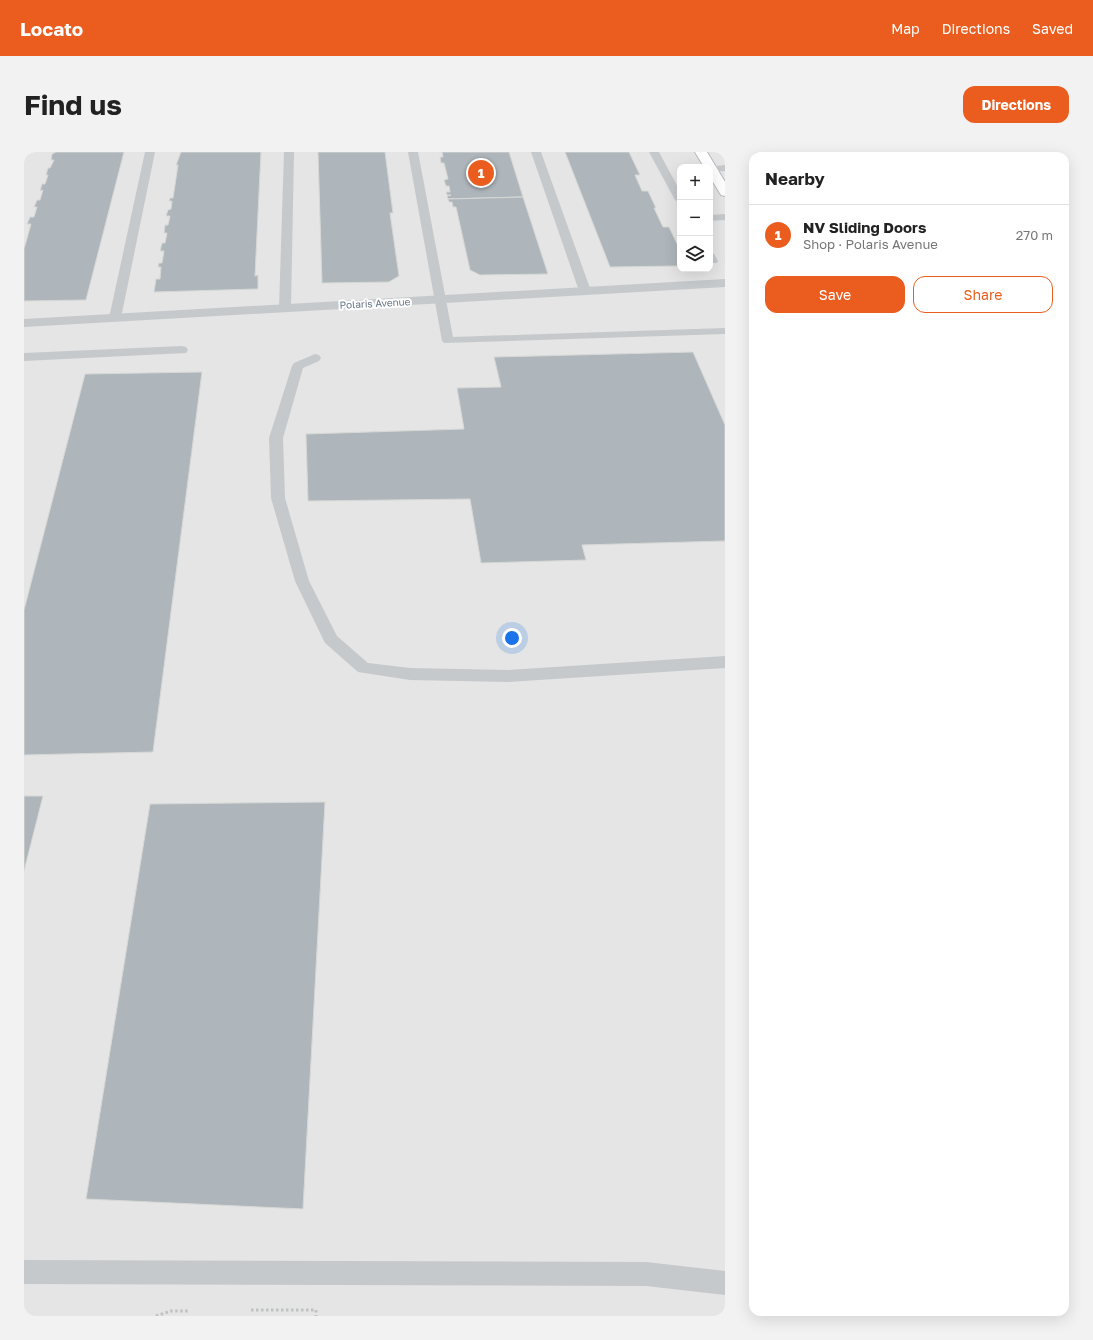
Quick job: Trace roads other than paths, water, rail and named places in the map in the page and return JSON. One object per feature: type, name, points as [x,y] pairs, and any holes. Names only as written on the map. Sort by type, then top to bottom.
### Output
[{"type":"street","points":[[701,152],[708,164]]},
{"type":"street","points":[[713,172],[723,186]]},
{"type":"street","name":"Polaris Avenue","points":[[24,323],[725,283]]},
{"type":"lane","points":[[115,318],[150,152]]},
{"type":"lane","points":[[285,308],[289,152]]},
{"type":"lane","points":[[413,152],[448,341],[725,331]]},
{"type":"lane","points":[[536,152],[585,291]]},
{"type":"lane","points":[[654,152],[677,194]]},
{"type":"lane","points":[[713,169],[725,168]]},
{"type":"lane","points":[[713,218],[725,217]]},
{"type":"lane","points":[[24,357],[182,350]]},
{"type":"lane","points":[[315,358],[298,366],[276,438],[278,498],[302,581],[331,639],[364,668],[410,674],[508,676],[725,662]]},
{"type":"lane","points":[[24,1272],[646,1274],[725,1283]]},
{"type":"place","name":"NV Sliding Doors","points":[[481,173]]}]
